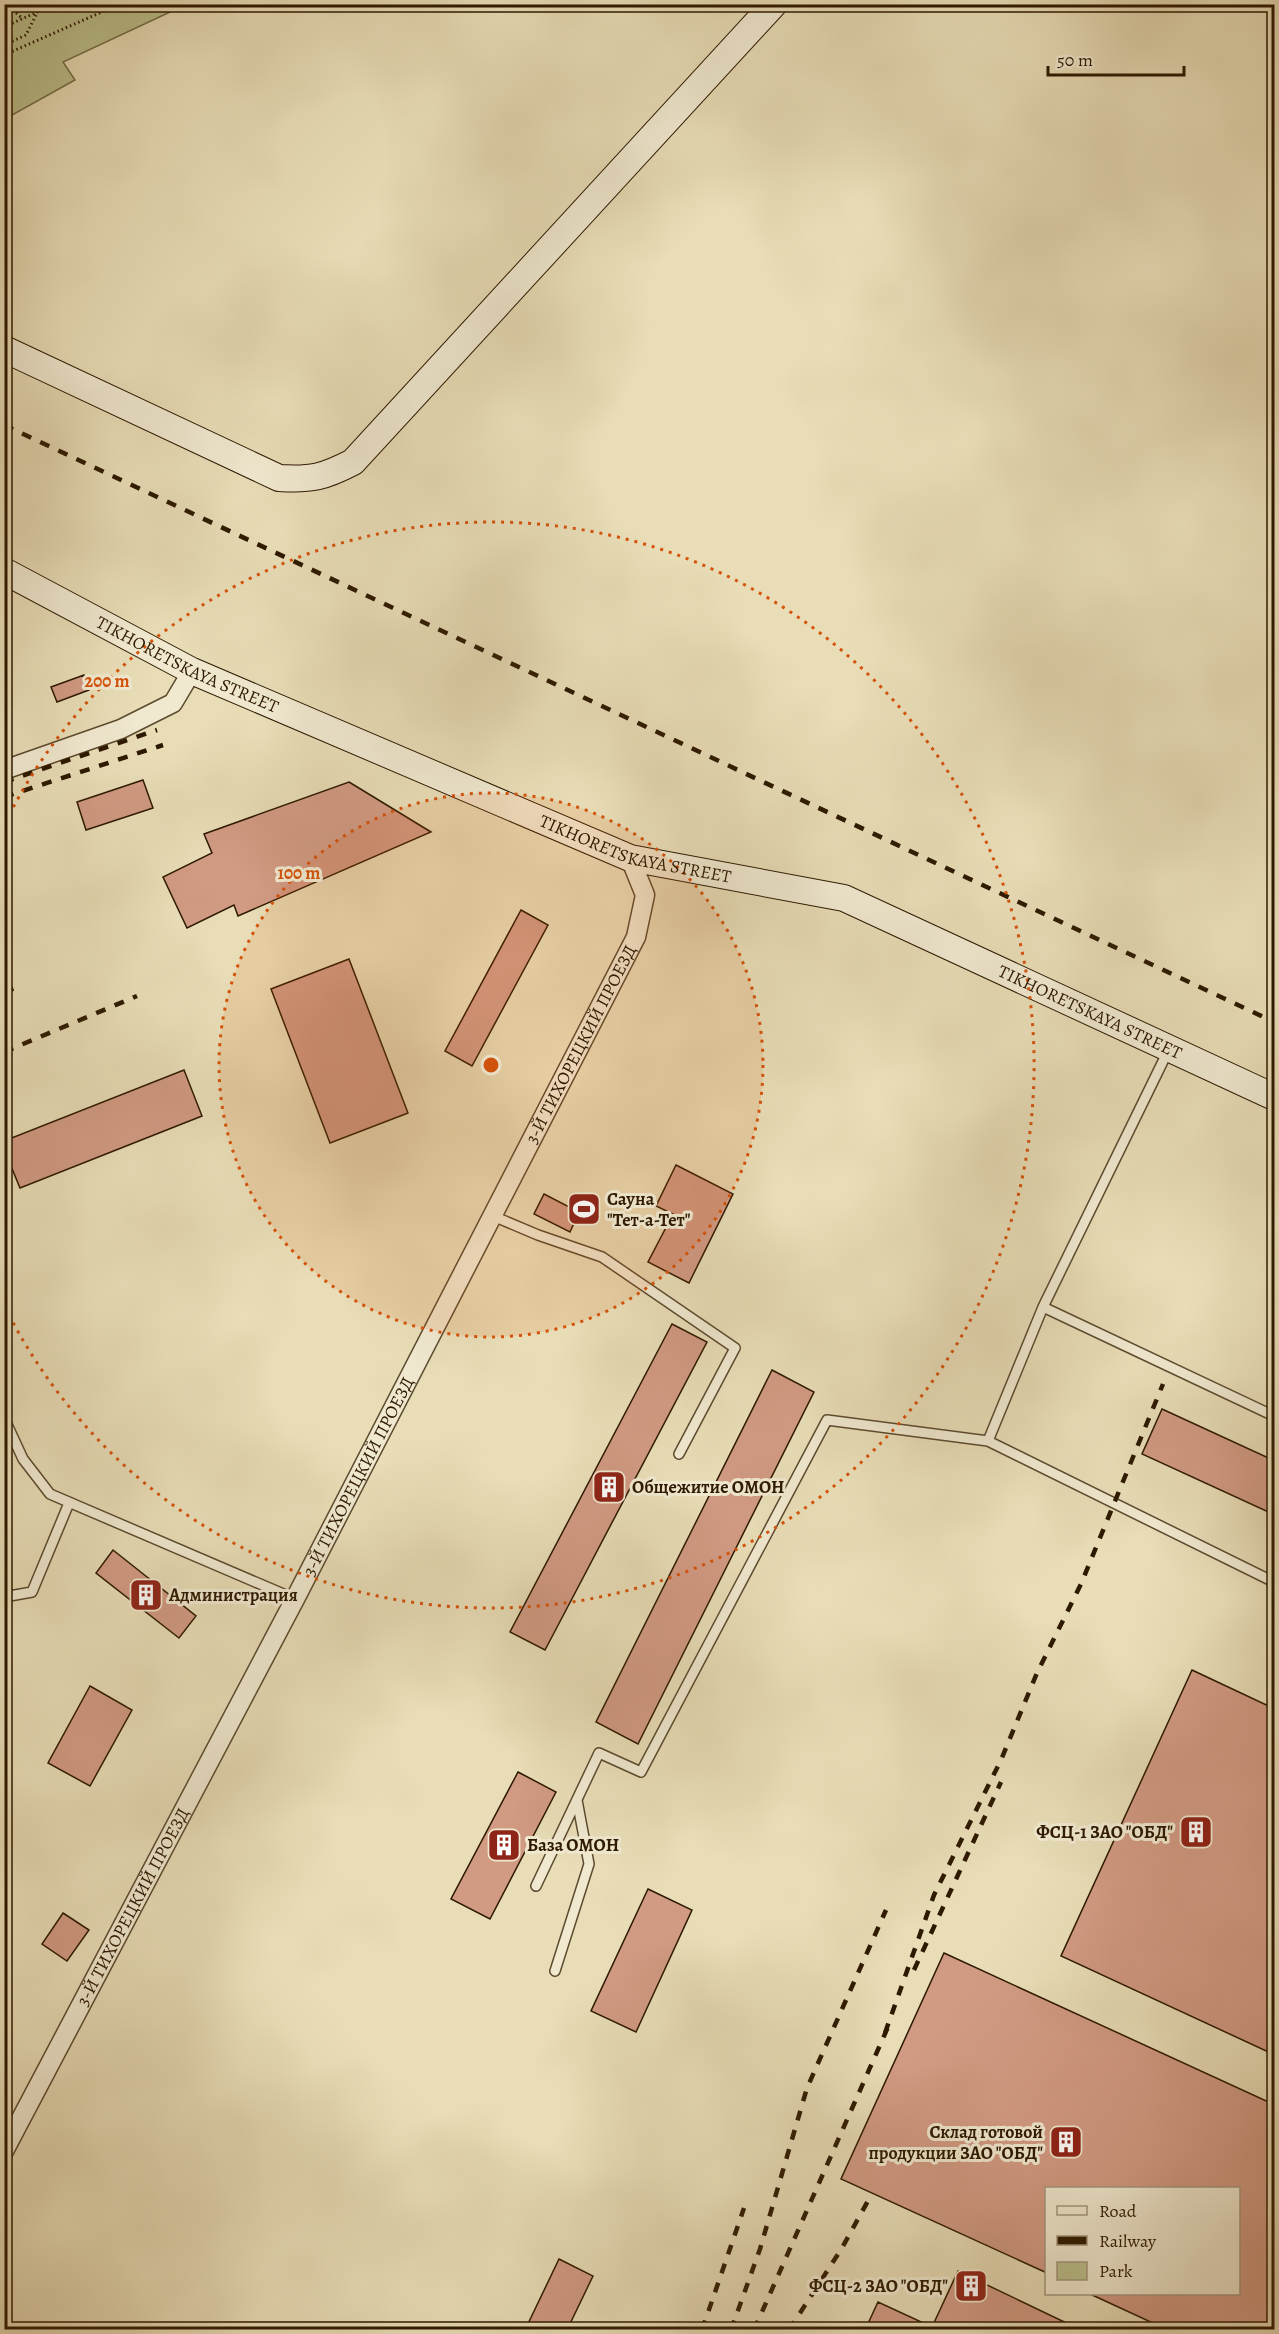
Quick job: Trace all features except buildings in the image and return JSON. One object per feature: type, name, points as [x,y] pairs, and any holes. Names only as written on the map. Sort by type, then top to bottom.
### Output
[{"type":"street","points":[[4,349],[279,478],[309,480],[335,471],[353,462],[774,4]]},
{"type":"street","name":"TIKHORETSKAYA STREET","points":[[4,571],[192,671],[630,858],[844,898],[1275,1097]]},
{"type":"street","points":[[4,770],[121,729],[173,703],[192,671]]},
{"type":"street","name":"3-Й ТИХОРЕЦКИЙ ПРОЕЗД","points":[[4,2151],[295,1599],[636,937],[645,895],[630,858]]},
{"type":"lane","points":[[988,1441],[1043,1307],[1169,1049]]},
{"type":"lane","points":[[493,1216],[538,1235],[602,1257],[735,1348],[679,1454]]},
{"type":"lane","points":[[1043,1307],[1275,1416]]},
{"type":"lane","points":[[4,1418],[23,1458],[50,1494],[295,1599]]},
{"type":"lane","points":[[536,1886],[599,1753],[641,1772],[827,1420],[988,1441],[1275,1582]]},
{"type":"lane","points":[[4,1597],[32,1592],[69,1503]]},
{"type":"lane","points":[[555,1971],[589,1864],[577,1800]]},
{"type":"path","points":[[6,4],[24,19]]},
{"type":"path","points":[[4,27],[55,4]]},
{"type":"path","points":[[4,55],[120,4]]},
{"type":"path","points":[[4,45],[26,35],[37,12]]},
{"type":"green space","points":[[5,4],[185,5],[63,62],[75,80],[5,119]]},
{"type":"railway","points":[[4,425],[1274,1022]]},
{"type":"railway","points":[[4,782],[157,730]]},
{"type":"railway","points":[[4,797],[163,745]]},
{"type":"railway","points":[[4,992],[18,987]]},
{"type":"railway","points":[[4,1052],[137,996]]},
{"type":"railway","points":[[885,2033],[934,1895],[1001,1760],[1037,1673],[1081,1584],[1163,1384]]},
{"type":"railway","points":[[914,1970],[1001,1782]]},
{"type":"railway","points":[[731,2330],[760,2249],[807,2088],[886,1910]]},
{"type":"railway","points":[[754,2330],[888,2027]]},
{"type":"railway","points":[[789,2330],[842,2248],[869,2199]]},
{"type":"railway","points":[[702,2330],[744,2208]]},
{"type":"place","name":"Сауна \"Тет-а-Тет\"","points":[[584,1209]]},
{"type":"place","name":"Общежитие ОМОН","points":[[609,1487]]},
{"type":"place","name":"Администрация","points":[[146,1595]]},
{"type":"place","name":"ФСЦ-1 ЗАО \"ОБД\"","points":[[1196,1832]]},
{"type":"place","name":"База ОМОН","points":[[504,1845]]},
{"type":"place","name":"Склад готовой продукции ЗАО \"ОБД\"","points":[[1066,2142]]},
{"type":"place","name":"ФСЦ-2 ЗАО \"ОБД\"","points":[[971,2286]]}]
